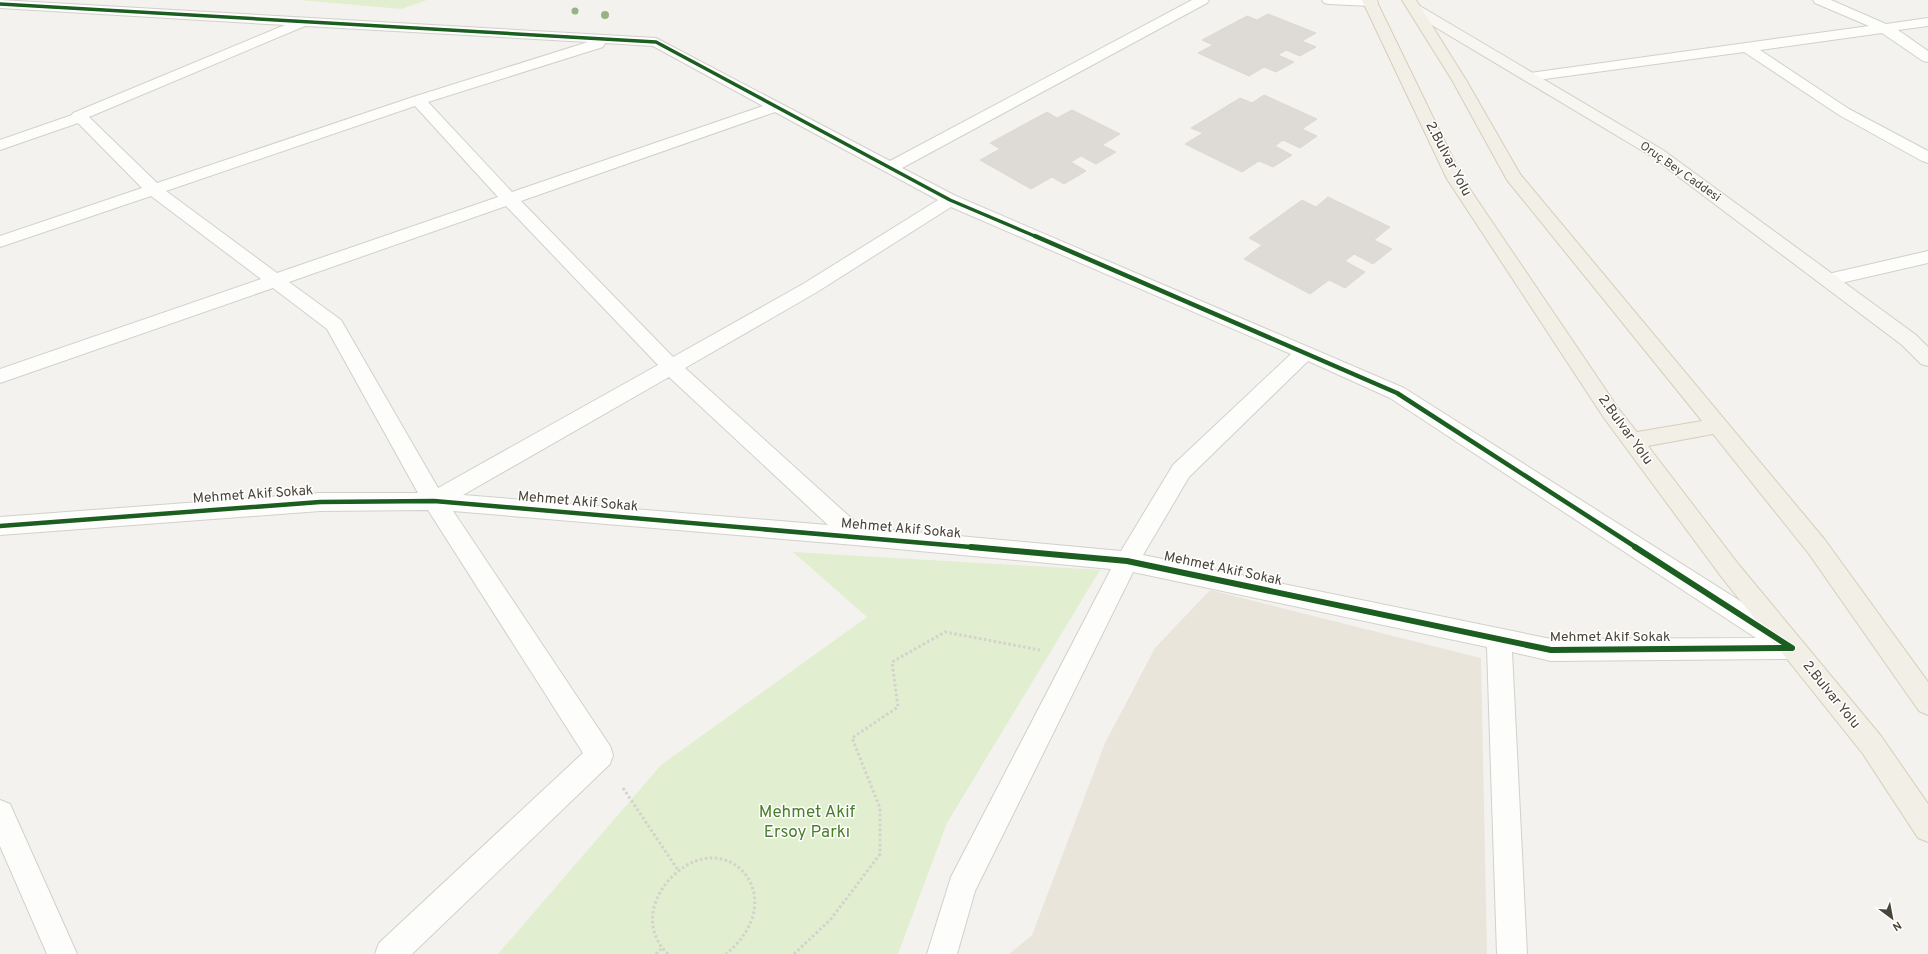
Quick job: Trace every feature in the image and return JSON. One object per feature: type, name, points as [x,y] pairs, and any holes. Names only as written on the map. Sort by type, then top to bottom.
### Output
[{"type":"main road","name":"2.Bulvar Yolu","points":[[1370,1],[1455,179],[1611,413],[1730,572],[1872,745],[1928,828]]},
{"type":"main road","points":[[1412,5],[1459,80],[1512,176],[1817,547],[1926,699]]},
{"type":"main road","name":"Oruç Bey Caddesi","points":[[1412,5],[1657,153],[1909,340],[1928,359]]},
{"type":"main road","points":[[1632,441],[1716,426]]},
{"type":"street","points":[[891,167],[1202,0]]},
{"type":"street","points":[[1329,0],[1370,1]]},
{"type":"street","points":[[1820,0],[1885,28],[1928,58]]},
{"type":"street","points":[[0,4],[656,42],[950,200],[1397,393],[1792,648]]},
{"type":"street","points":[[0,145],[81,117],[304,22]]},
{"type":"street","points":[[1530,77],[1928,22]]},
{"type":"street","points":[[0,242],[418,100],[611,40]]},
{"type":"street","points":[[1746,48],[1844,112],[1928,158]]},
{"type":"street","points":[[418,100],[509,199],[670,366],[855,536]]},
{"type":"street","points":[[0,376],[775,107]]},
{"type":"street","points":[[81,117],[154,190],[334,325],[434,501],[600,755],[390,954]]},
{"type":"street","points":[[434,501],[810,288],[950,200]]},
{"type":"street","points":[[1828,280],[1928,257]]},
{"type":"street","points":[[942,954],[961,887],[1127,561],[1181,471],[1305,352]]},
{"type":"street","name":"Mehmet Akif Sokak","points":[[0,526],[320,502],[434,501],[718,526],[855,536],[1127,561],[1551,650],[1792,648]]},
{"type":"street","points":[[1500,639],[1512,954]]},
{"type":"street","points":[[0,813],[62,954]]},
{"type":"path","points":[[794,954],[831,919],[880,854],[880,808],[852,738],[898,707],[892,662],[945,632],[1078,658]]},
{"type":"path","points":[[600,755],[678,870]]},
{"type":"path","points":[[668,954],[661,949],[654,934],[652,917],[655,900],[665,883],[678,870],[694,862],[710,859],[727,860],[740,868],[750,879],[756,894],[756,911],[750,927],[740,942],[726,954]]},
{"type":"path","points":[[656,954],[661,949]]},
{"type":"shaded area","points":[[1210,590],[1481,658],[1487,954],[1009,954],[1032,935],[1105,743],[1155,648]]},
{"type":"green space","points":[[300,0],[427,0],[401,9]]},
{"type":"green space","name":"Mehmet Akif Ersoy Parkı","points":[[793,552],[1100,570],[947,823],[898,954],[498,954],[661,765],[867,617]]},
{"type":"building","points":[[1268,14],[1316,33],[1302,41],[1316,47],[1300,56],[1286,50],[1278,55],[1294,62],[1276,72],[1264,67],[1249,76],[1198,53],[1213,45],[1202,40],[1247,16],[1257,20]]},
{"type":"building","points":[[1264,95],[1317,119],[1302,129],[1317,136],[1300,148],[1283,140],[1275,146],[1292,155],[1273,167],[1259,161],[1242,172],[1185,144],[1203,133],[1191,128],[1240,98],[1252,103]]},
{"type":"building","points":[[1072,110],[1120,134],[1102,145],[1116,152],[1096,164],[1081,156],[1071,162],[1086,171],[1064,184],[1052,177],[1031,189],[980,160],[1000,149],[990,143],[1047,112],[1057,118]]},
{"type":"building","points":[[1328,197],[1390,227],[1374,240],[1392,249],[1373,264],[1354,254],[1345,261],[1365,272],[1345,288],[1329,280],[1310,294],[1244,259],[1262,245],[1249,238],[1302,200],[1316,207]]},
{"type":"cycle path","points":[[0,4],[656,42],[950,200],[1397,393],[1792,648]]},
{"type":"cycle path","points":[[0,526],[320,502],[434,501],[718,526],[855,536],[1127,561],[1551,650],[1792,648]]}]
